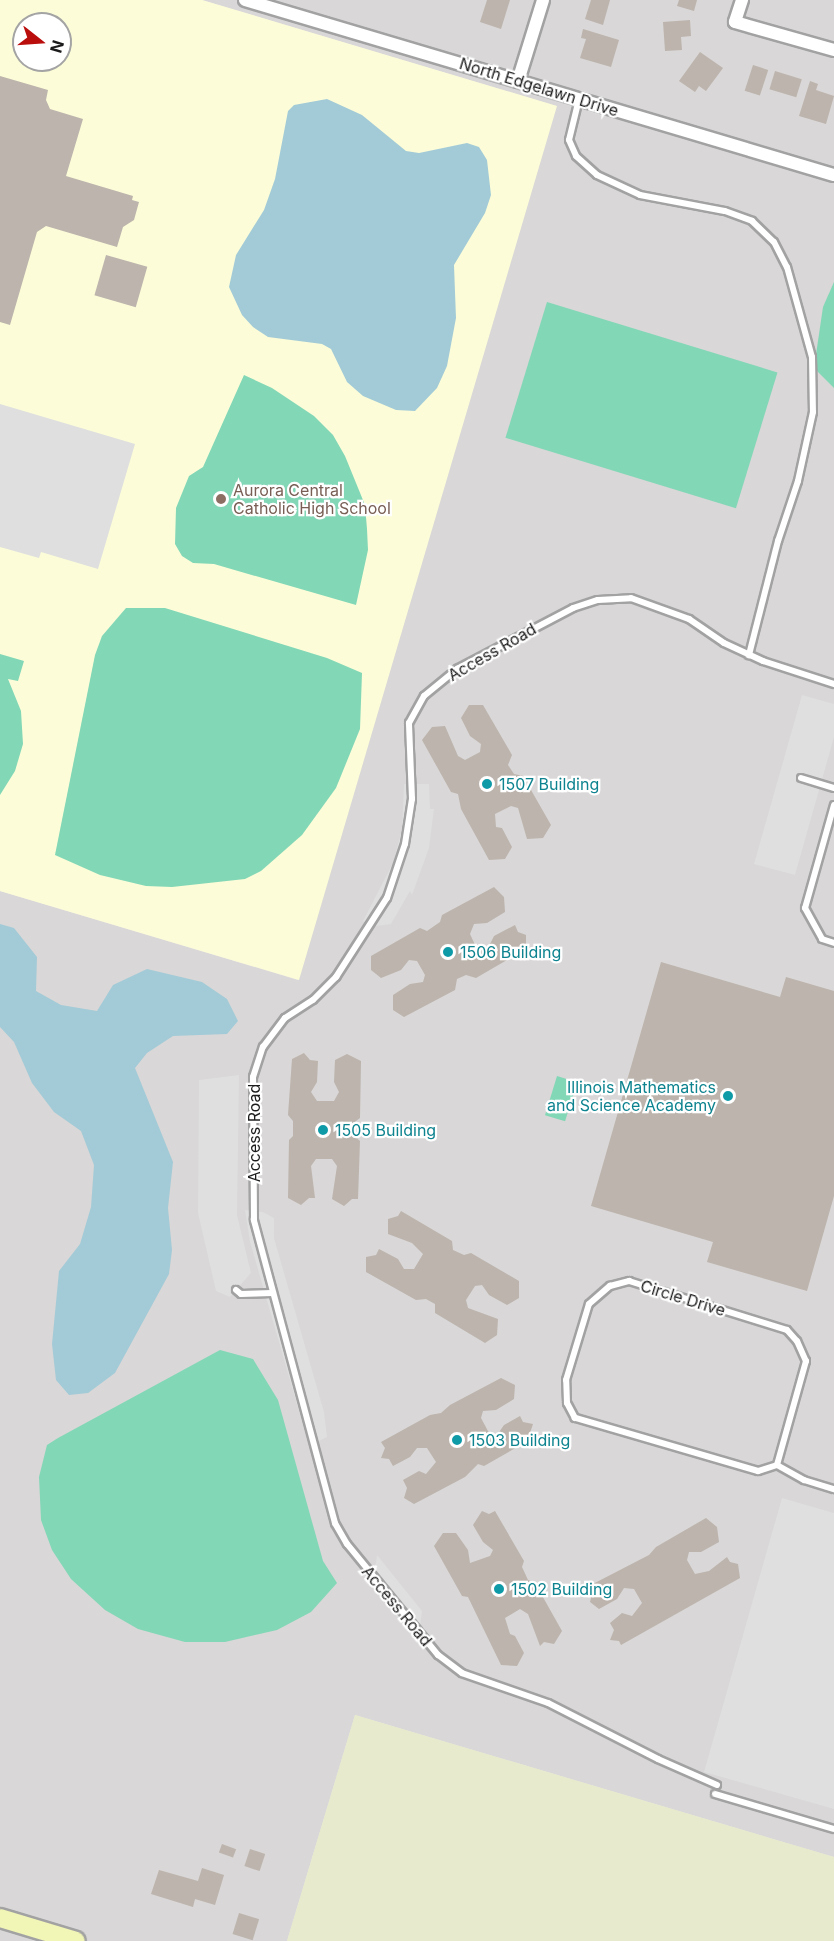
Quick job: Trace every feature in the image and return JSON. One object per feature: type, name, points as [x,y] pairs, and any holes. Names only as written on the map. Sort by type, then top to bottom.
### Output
[{"type":"main road","points":[[0,1918],[76,1941]]},
{"type":"street","name":"North Edgelawn Drive","points":[[245,0],[834,175]]},
{"type":"street","points":[[518,81],[543,0]]},
{"type":"street","points":[[742,0],[735,22],[834,50]]},
{"type":"lane","points":[[579,99],[570,140],[576,156],[597,175],[640,195],[725,212],[752,222],[774,242],[787,267],[812,357],[813,412],[798,482],[778,541],[749,655]]},
{"type":"lane","name":"Access Road","points":[[717,1785],[548,1703],[462,1672],[438,1655],[369,1574],[335,1523],[254,1220],[253,1077],[262,1047],[285,1018],[313,1000],[336,977],[387,898],[405,844],[412,799],[409,723],[424,696],[457,669],[516,635],[598,600],[631,598],[660,606],[749,655],[834,684]]},
{"type":"lane","points":[[801,778],[834,788]]},
{"type":"lane","points":[[834,805],[805,908],[822,939],[834,944]]},
{"type":"lane","name":"Circle Drive","points":[[629,1281],[787,1330],[797,1341],[806,1360],[777,1465],[758,1471],[575,1418],[567,1403],[566,1380],[589,1304],[610,1286],[629,1281]]},
{"type":"lane","points":[[236,1290],[242,1294],[272,1293]]},
{"type":"lane","points":[[777,1465],[804,1480],[834,1489]]},
{"type":"lane","points":[[715,1794],[834,1829]]},
{"type":"shaded area","name":"Aurora Central Catholic High School","points":[[0,0],[202,0],[557,106],[299,980],[0,891]]},
{"type":"shaded area","name":"Illinois Mathematics and Science Academy","points":[[202,0],[834,0],[834,1857],[355,1715],[287,1941],[0,1941],[0,891],[298,980],[556,106]]},
{"type":"shaded area","points":[[0,404],[135,444],[98,569],[41,552],[39,558],[0,547]]},
{"type":"shaded area","points":[[802,695],[834,704],[834,737],[795,875],[754,864]]},
{"type":"shaded area","points":[[404,784],[429,784],[430,809],[434,809],[429,848],[412,895],[410,891],[391,924],[376,926],[363,921],[393,863],[402,829]]},
{"type":"shaded area","points":[[239,1075],[237,1215],[251,1273],[230,1297],[216,1291],[198,1213],[199,1080]]},
{"type":"shaded area","points":[[245,1210],[263,1212],[274,1218],[274,1238],[324,1412],[327,1437],[309,1446],[250,1242]]},
{"type":"shaded area","points":[[782,1498],[834,1513],[834,1809],[704,1772]]},
{"type":"shaded area","points":[[377,1555],[422,1611],[418,1644],[373,1587]]},
{"type":"shaded area","points":[[355,1715],[834,1857],[834,1941],[287,1941]]},
{"type":"green space","points":[[834,282],[834,388],[814,368],[823,307]]},
{"type":"green space","points":[[547,302],[777,372],[736,508],[505,438]]},
{"type":"green space","points":[[244,375],[272,388],[314,416],[333,435],[345,456],[365,505],[367,529],[368,550],[356,605],[214,564],[193,563],[182,556],[175,544],[176,508],[189,476],[203,467]]},
{"type":"green space","points":[[126,608],[165,608],[327,658],[362,673],[360,729],[336,788],[302,835],[261,871],[245,879],[172,887],[146,886],[100,875],[55,855],[95,655],[102,636]]},
{"type":"green space","points":[[0,654],[24,661],[18,681],[8,679],[21,711],[23,744],[15,771],[0,795]]},
{"type":"green space","points":[[557,1076],[577,1082],[565,1121],[545,1115]]},
{"type":"green space","points":[[220,1350],[253,1359],[278,1400],[323,1561],[337,1583],[311,1612],[277,1630],[225,1642],[185,1642],[138,1629],[105,1610],[71,1579],[52,1550],[41,1520],[39,1477],[47,1445]]},
{"type":"water","points":[[327,99],[362,115],[406,151],[419,153],[467,143],[479,147],[487,160],[491,195],[485,213],[454,265],[456,318],[447,366],[437,388],[415,411],[396,410],[363,396],[347,382],[331,349],[322,344],[268,337],[253,327],[242,315],[229,287],[236,255],[264,210],[275,179],[288,111],[294,105]]},
{"type":"water","points":[[0,924],[14,928],[37,957],[36,991],[61,1005],[97,1011],[113,985],[147,969],[202,982],[227,999],[238,1021],[227,1034],[173,1036],[147,1053],[135,1068],[173,1162],[168,1208],[172,1250],[169,1274],[115,1373],[88,1393],[69,1395],[56,1380],[52,1344],[59,1271],[80,1244],[91,1207],[94,1165],[81,1131],[54,1112],[32,1083],[14,1042],[0,1027]]},
{"type":"building","points":[[487,0],[510,0],[501,29],[480,22]]},
{"type":"building","points":[[591,0],[610,0],[603,25],[585,19]]},
{"type":"building","points":[[679,0],[697,0],[694,11],[677,6]]},
{"type":"building","points":[[690,20],[691,36],[681,37],[682,50],[665,51],[663,22]]},
{"type":"building","points":[[583,29],[619,40],[611,67],[580,58],[586,39],[581,38]]},
{"type":"building","points":[[700,52],[723,68],[706,91],[699,86],[695,92],[679,81]]},
{"type":"building","points":[[753,65],[768,70],[760,96],[745,91]]},
{"type":"building","points":[[775,71],[802,79],[796,97],[769,89]]},
{"type":"building","points":[[0,76],[48,90],[46,100],[50,109],[83,119],[66,176],[133,196],[132,200],[139,202],[134,220],[123,227],[117,247],[46,226],[37,232],[10,325],[0,322]]},
{"type":"building","points":[[810,81],[818,84],[816,90],[834,96],[826,124],[799,116]]},
{"type":"building","points":[[106,255],[147,267],[136,307],[94,295]]},
{"type":"building","name":"1507 Building","points":[[469,705],[483,705],[512,755],[508,765],[514,774],[523,776],[551,825],[543,838],[527,839],[518,808],[511,806],[495,814],[496,827],[502,828],[512,847],[505,859],[489,860],[461,809],[458,794],[451,792],[422,740],[432,727],[445,726],[458,756],[465,760],[480,752],[481,744],[470,736],[461,718]]},
{"type":"building","name":"1506 Building","points":[[494,887],[504,897],[505,912],[487,923],[474,924],[470,934],[476,947],[489,946],[494,936],[515,925],[518,932],[526,935],[526,949],[476,978],[466,975],[457,979],[455,990],[404,1017],[393,1010],[393,995],[410,984],[423,982],[425,975],[417,961],[409,960],[401,970],[381,978],[371,970],[371,956],[420,928],[427,931],[440,922],[442,915]]},
{"type":"building","name":"Illinois Mathematics and Science Academy","points":[[661,962],[780,997],[786,977],[834,991],[834,1196],[807,1291],[707,1262],[713,1242],[591,1206]]},
{"type":"building","name":"1505 Building","points":[[304,1053],[310,1060],[318,1061],[317,1082],[311,1092],[317,1101],[334,1101],[339,1092],[334,1082],[335,1060],[347,1054],[361,1061],[360,1118],[352,1124],[352,1134],[360,1141],[358,1199],[352,1199],[344,1206],[332,1199],[337,1166],[332,1159],[316,1159],[311,1166],[315,1198],[309,1198],[301,1205],[288,1198],[289,1140],[293,1136],[293,1121],[288,1115],[292,1059]]},
{"type":"building","points":[[401,1211],[452,1241],[453,1250],[464,1255],[471,1253],[519,1281],[519,1298],[507,1305],[489,1295],[482,1285],[475,1286],[466,1300],[468,1308],[498,1319],[497,1335],[485,1343],[435,1313],[435,1304],[426,1299],[416,1300],[366,1272],[366,1257],[376,1255],[379,1249],[398,1259],[404,1269],[414,1269],[423,1254],[412,1243],[388,1234],[388,1219],[398,1216]]},
{"type":"building","name":"1503 Building","points":[[501,1378],[515,1385],[514,1399],[496,1410],[483,1411],[481,1418],[489,1433],[497,1435],[504,1425],[520,1416],[523,1422],[533,1424],[530,1433],[533,1438],[484,1466],[478,1464],[465,1477],[414,1504],[404,1498],[407,1488],[403,1480],[419,1471],[426,1474],[436,1462],[427,1448],[417,1448],[410,1457],[393,1466],[389,1459],[381,1458],[385,1448],[381,1442],[430,1415],[441,1413],[450,1405]]},
{"type":"building","name":"1502 Building","points":[[482,1511],[489,1514],[495,1511],[524,1561],[522,1567],[528,1580],[535,1583],[562,1631],[554,1644],[544,1642],[540,1646],[528,1614],[520,1609],[505,1618],[510,1634],[515,1636],[524,1653],[517,1666],[501,1665],[468,1597],[462,1596],[434,1546],[443,1533],[456,1533],[468,1550],[470,1563],[490,1556],[493,1550],[483,1542],[473,1525]]},
{"type":"building","points":[[706,1518],[717,1527],[719,1542],[701,1552],[689,1552],[687,1560],[695,1574],[709,1571],[727,1557],[730,1562],[738,1564],[740,1578],[621,1645],[619,1641],[610,1640],[614,1630],[610,1623],[622,1613],[632,1616],[642,1603],[634,1589],[624,1588],[617,1599],[599,1609],[590,1602],[592,1594],[589,1586],[649,1555],[656,1547]]},
{"type":"building","points":[[222,1844],[236,1849],[233,1858],[219,1852]]},
{"type":"building","points":[[250,1849],[265,1854],[260,1871],[244,1866]]},
{"type":"building","points":[[202,1868],[224,1875],[215,1905],[195,1899],[193,1907],[151,1894],[159,1870],[198,1881]]},
{"type":"building","points":[[239,1913],[259,1919],[253,1940],[233,1934]]},
{"type":"place","name":"Aurora Central Catholic High School","points":[[221,499]]},
{"type":"place","name":"1507 Building","points":[[487,784]]},
{"type":"place","name":"1506 Building","points":[[448,952]]},
{"type":"place","name":"Illinois Mathematics and Science Academy","points":[[728,1096]]},
{"type":"place","name":"1505 Building","points":[[323,1130]]},
{"type":"place","name":"1503 Building","points":[[457,1440]]},
{"type":"place","name":"1502 Building","points":[[499,1589]]}]
